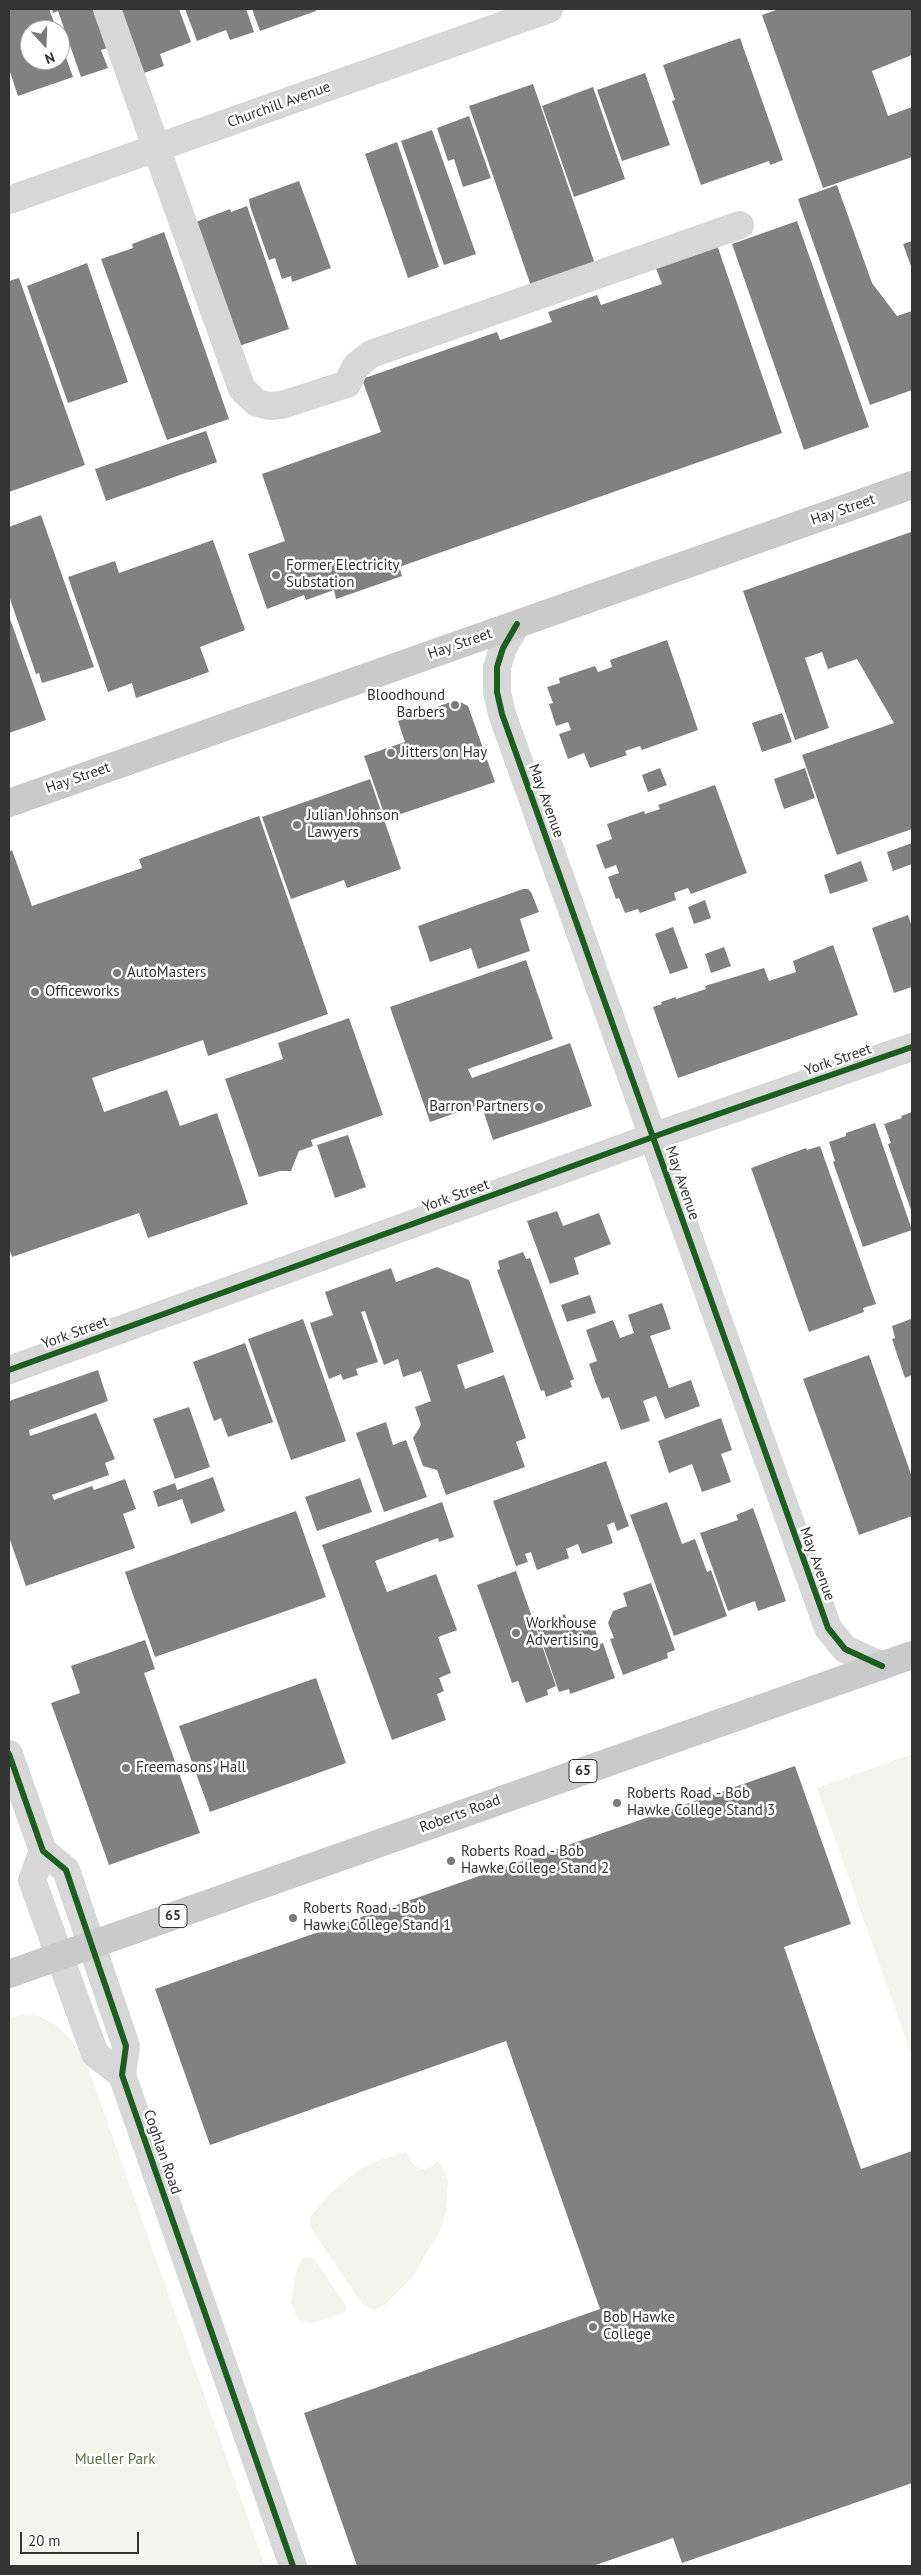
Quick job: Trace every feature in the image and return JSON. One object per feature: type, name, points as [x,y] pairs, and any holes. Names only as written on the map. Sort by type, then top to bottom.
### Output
[{"type":"main road","name":"Hay Street","points":[[9,803],[912,485]]},
{"type":"main road","name":"Roberts Road","points":[[9,1974],[912,1655]]},
{"type":"street","points":[[107,9],[242,389],[257,403],[269,406],[282,405],[347,384],[356,366],[371,354],[740,225]]},
{"type":"street","name":"Churchill Avenue","points":[[9,200],[549,9]]},
{"type":"street","name":"May Avenue","points":[[517,624],[503,648],[497,667],[497,692],[502,714],[828,1628],[845,1649],[882,1666]]},
{"type":"street","name":"York Street","points":[[9,1370],[653,1138],[912,1047]]},
{"type":"street","points":[[9,1754],[43,1851],[32,1880],[95,2054],[122,2075]]},
{"type":"street","name":"Coghlan Road","points":[[43,1851],[66,1870],[126,2046],[122,2075],[294,2566]]},
{"type":"green space","points":[[912,1754],[912,2056],[817,1788]]},
{"type":"green space","name":"Mueller Park","points":[[26,2014],[39,2016],[56,2025],[72,2040],[87,2065],[265,2566],[9,2566],[9,2018]]},
{"type":"green space","points":[[407,2152],[409,2159],[415,2166],[423,2169],[431,2167],[438,2161],[443,2168],[448,2180],[446,2212],[440,2231],[411,2279],[385,2305],[374,2310],[362,2304],[310,2227],[310,2217],[330,2193],[360,2169],[376,2161]]},
{"type":"green space","points":[[310,2257],[315,2259],[347,2307],[344,2313],[312,2323],[298,2320],[291,2302],[297,2269],[303,2258]]},
{"type":"building","points":[[9,9],[49,9],[53,20],[20,20],[20,70],[70,69],[73,77],[18,96],[9,69]]},
{"type":"building","points":[[52,9],[98,9],[111,47],[101,50],[108,68],[81,77],[70,45],[70,20],[61,20],[58,11],[53,13]]},
{"type":"building","points":[[114,9],[179,9],[191,42],[160,54],[164,66],[138,75]]},
{"type":"building","points":[[185,9],[246,9],[254,32],[230,40],[226,30],[197,41]]},
{"type":"building","points":[[252,9],[316,9],[316,11],[260,31]]},
{"type":"building","points":[[779,9],[912,9],[912,55],[872,71],[888,116],[912,107],[912,157],[823,188],[762,15]]},
{"type":"building","points":[[740,38],[783,160],[770,165],[769,161],[701,185],[672,101],[675,100],[663,65]]},
{"type":"building","points":[[645,73],[670,145],[622,161],[597,90]]},
{"type":"building","points":[[533,84],[595,264],[531,286],[469,106]]},
{"type":"building","points":[[593,87],[625,179],[574,197],[542,106]]},
{"type":"building","points":[[469,116],[491,178],[463,187],[454,159],[448,161],[437,128]]},
{"type":"building","points":[[432,130],[476,254],[444,265],[401,141]]},
{"type":"building","points":[[397,142],[439,267],[408,278],[365,154]]},
{"type":"building","points":[[299,181],[331,268],[292,282],[291,276],[282,279],[275,258],[269,260],[249,199]]},
{"type":"building","points":[[837,185],[872,283],[897,316],[912,311],[912,390],[870,405],[798,199]]},
{"type":"building","points":[[247,206],[289,329],[236,347],[193,223],[230,209],[231,212]]},
{"type":"building","points":[[797,221],[869,427],[804,450],[732,244]]},
{"type":"building","points":[[164,232],[229,419],[167,440],[101,259],[133,248],[132,244]]},
{"type":"building","points":[[912,241],[912,269],[903,244]]},
{"type":"building","points":[[717,245],[782,433],[399,567],[402,576],[336,599],[334,590],[306,600],[304,595],[267,609],[248,554],[285,541],[262,474],[381,432],[362,379],[497,332],[500,340],[552,322],[548,312],[597,295],[601,305],[662,284],[655,266]]},
{"type":"building","points":[[87,263],[128,382],[68,403],[27,286]]},
{"type":"building","points":[[19,278],[85,465],[9,492],[9,281]]},
{"type":"building","points":[[206,431],[217,462],[106,501],[95,469]]},
{"type":"building","points":[[41,515],[94,667],[42,683],[39,673],[36,674],[9,596],[9,527]]},
{"type":"building","points":[[911,532],[912,829],[837,855],[802,755],[894,723],[857,659],[828,669],[822,652],[805,658],[829,728],[795,740],[743,591]]},
{"type":"building","points":[[213,540],[245,630],[200,647],[209,672],[136,698],[132,683],[108,692],[68,577],[115,561],[119,573]]},
{"type":"building","points":[[9,616],[46,720],[9,733]]},
{"type":"building","points":[[667,640],[698,730],[642,750],[640,746],[625,751],[627,755],[590,768],[584,753],[568,759],[559,734],[571,730],[568,722],[556,726],[549,704],[553,703],[547,687],[560,683],[559,678],[595,666],[598,672],[612,667],[610,660]]},
{"type":"building","points":[[456,700],[468,706],[495,782],[386,819],[364,756],[405,742],[398,721]]},
{"type":"building","points":[[782,713],[792,742],[762,752],[752,723]]},
{"type":"building","points":[[660,768],[667,785],[648,792],[642,775]]},
{"type":"building","points":[[805,768],[815,798],[784,809],[774,779]]},
{"type":"building","points":[[370,779],[401,869],[347,888],[344,880],[291,899],[262,817]]},
{"type":"building","points":[[715,785],[747,873],[691,894],[688,888],[674,893],[676,900],[640,913],[638,909],[625,913],[619,898],[616,899],[608,877],[619,873],[616,865],[605,869],[596,845],[612,839],[607,824],[644,811],[645,814],[660,809],[658,805]]},
{"type":"building","points":[[259,816],[328,1014],[208,1056],[203,1040],[92,1078],[104,1112],[167,1090],[180,1126],[217,1113],[248,1204],[148,1238],[139,1213],[12,1257],[9,1248],[9,852],[12,850],[32,906],[142,868],[139,859]]},
{"type":"building","points":[[912,843],[912,864],[893,871],[887,852]]},
{"type":"building","points":[[861,861],[868,881],[830,894],[824,875]]},
{"type":"building","points":[[523,889],[528,889],[531,892],[539,912],[520,919],[530,951],[478,969],[471,948],[430,962],[418,926]]},
{"type":"building","points":[[705,900],[711,918],[694,924],[688,907]]},
{"type":"building","points":[[908,915],[912,927],[912,987],[894,993],[872,928]]},
{"type":"building","points":[[673,927],[688,968],[670,974],[655,934]]},
{"type":"building","points":[[833,945],[858,1015],[678,1078],[653,1007],[662,1004],[661,1002],[706,989],[705,986],[764,968],[769,981],[796,972],[793,961]]},
{"type":"building","points":[[724,947],[731,966],[711,973],[705,954]]},
{"type":"building","points":[[526,960],[553,1039],[468,1069],[472,1078],[570,1043],[592,1106],[493,1140],[481,1104],[430,1122],[390,1007]]},
{"type":"building","points":[[349,1018],[383,1115],[311,1140],[313,1146],[299,1151],[291,1171],[280,1171],[259,1177],[225,1079],[283,1059],[278,1043]]},
{"type":"building","points":[[912,1112],[912,1213],[888,1144],[891,1143],[884,1124],[902,1118],[901,1116]]},
{"type":"building","points":[[875,1123],[912,1230],[863,1247],[833,1162],[835,1161],[829,1142],[846,1136],[846,1133]]},
{"type":"building","points":[[348,1135],[366,1187],[335,1198],[317,1145]]},
{"type":"building","points":[[820,1146],[876,1304],[863,1308],[864,1312],[809,1332],[751,1168],[806,1148],[807,1150]]},
{"type":"building","points":[[557,1211],[563,1226],[599,1213],[611,1244],[574,1258],[579,1274],[550,1284],[527,1221]]},
{"type":"building","points":[[523,1252],[526,1259],[530,1258],[574,1379],[570,1381],[572,1387],[546,1397],[544,1390],[541,1391],[497,1270],[500,1269],[498,1261]]},
{"type":"building","points":[[437,1267],[469,1280],[494,1352],[457,1365],[465,1389],[504,1375],[526,1438],[516,1442],[525,1467],[446,1495],[437,1470],[423,1466],[413,1438],[421,1425],[415,1407],[431,1401],[421,1371],[403,1377],[398,1359],[384,1365],[365,1311],[361,1312],[378,1362],[356,1369],[358,1375],[343,1380],[341,1374],[329,1379],[310,1323],[333,1315],[325,1292],[391,1268],[396,1282]]},
{"type":"building","points":[[590,1295],[596,1313],[567,1322],[561,1305]]},
{"type":"building","points":[[662,1303],[671,1329],[650,1336],[669,1388],[691,1380],[700,1406],[665,1419],[656,1396],[643,1401],[650,1421],[621,1430],[609,1397],[602,1399],[589,1364],[597,1361],[586,1330],[613,1320],[620,1338],[634,1333],[628,1315]]},
{"type":"building","points":[[303,1319],[346,1441],[291,1460],[248,1339]]},
{"type":"building","points":[[911,1319],[912,1375],[905,1378],[892,1339],[895,1338],[892,1326]]},
{"type":"building","points":[[245,1343],[273,1422],[228,1437],[221,1418],[214,1421],[193,1362]]},
{"type":"building","points":[[869,1355],[912,1477],[912,1516],[859,1535],[803,1379]]},
{"type":"building","points":[[98,1370],[108,1401],[29,1430],[30,1436],[96,1413],[115,1459],[105,1463],[109,1475],[52,1495],[54,1500],[92,1486],[94,1490],[125,1479],[136,1509],[123,1514],[135,1548],[26,1586],[9,1537],[9,1401]]},
{"type":"building","points":[[189,1407],[210,1467],[175,1479],[153,1419]]},
{"type":"building","points":[[721,1418],[732,1450],[721,1454],[731,1482],[702,1492],[692,1464],[669,1473],[658,1441]]},
{"type":"building","points":[[386,1422],[393,1445],[406,1440],[427,1497],[384,1512],[356,1433]]},
{"type":"building","points":[[606,1461],[629,1526],[617,1531],[614,1522],[607,1525],[613,1543],[582,1554],[578,1544],[566,1549],[569,1558],[537,1570],[531,1552],[525,1554],[528,1562],[516,1566],[493,1501]]},
{"type":"building","points":[[213,1477],[225,1511],[191,1524],[182,1499],[158,1507],[153,1491],[175,1483],[177,1490]]},
{"type":"building","points":[[360,1478],[372,1512],[317,1531],[305,1497]]},
{"type":"building","points":[[442,1502],[454,1537],[439,1542],[438,1538],[375,1561],[387,1592],[436,1574],[457,1630],[438,1637],[451,1673],[439,1678],[444,1691],[437,1694],[446,1720],[392,1740],[322,1545]]},
{"type":"building","points":[[667,1502],[682,1544],[695,1539],[707,1572],[711,1570],[727,1616],[674,1636],[630,1515]]},
{"type":"building","points":[[753,1508],[786,1601],[758,1611],[755,1601],[728,1611],[700,1533],[738,1520],[736,1515]]},
{"type":"building","points":[[296,1511],[326,1597],[155,1657],[125,1572]]},
{"type":"building","name":"Workhouse Advertising","points":[[516,1571],[556,1686],[547,1690],[548,1695],[526,1703],[518,1681],[512,1683],[477,1585]]},
{"type":"building","points":[[651,1583],[675,1650],[667,1653],[668,1658],[623,1675],[610,1639],[614,1638],[608,1623],[613,1611],[627,1606],[623,1593]]},
{"type":"building","points":[[565,1614],[569,1628],[584,1623],[595,1629],[600,1644],[603,1643],[615,1678],[570,1694],[569,1689],[559,1692],[536,1625]]},
{"type":"building","name":"Freemasons' Hall","points":[[145,1640],[155,1669],[144,1673],[200,1833],[109,1865],[51,1703],[80,1693],[71,1666]]},
{"type":"building","points":[[316,1678],[346,1763],[210,1812],[179,1726]]},
{"type":"building","name":"Bob Hawke College","points":[[795,1766],[851,1924],[784,1947],[861,2169],[912,2151],[912,2483],[682,2563],[673,2538],[593,2566],[357,2566],[304,2413],[600,2309],[506,2041],[210,2145],[155,1989]]},
{"type":"cycle path","points":[[517,624],[503,648],[497,667],[497,692],[502,714],[828,1628],[845,1649],[882,1666]]},
{"type":"cycle path","points":[[9,1370],[675,1129],[912,1047]]},
{"type":"cycle path","points":[[9,1754],[43,1851],[66,1870],[126,2046],[122,2075],[293,2566]]},
{"type":"place","name":"Former Electricity Substation","points":[[276,575]]},
{"type":"place","name":"Bloodhound Barbers","points":[[455,705]]},
{"type":"place","name":"Jitters on Hay","points":[[391,753]]},
{"type":"place","name":"Julian Johnson Lawyers","points":[[297,825]]},
{"type":"place","name":"AutoMasters","points":[[117,973]]},
{"type":"place","name":"Officeworks","points":[[35,992]]},
{"type":"place","name":"Barron Partners","points":[[539,1107]]},
{"type":"place","name":"Workhouse Advertising","points":[[516,1633]]},
{"type":"place","name":"Freemasons' Hall","points":[[126,1768]]},
{"type":"place","name":"Roberts Road - Bob Hawke College Stand 3","points":[[617,1803]]},
{"type":"place","name":"Roberts Road - Bob Hawke College Stand 2","points":[[451,1861]]},
{"type":"place","name":"Roberts Road - Bob Hawke College Stand 1","points":[[293,1918]]},
{"type":"place","name":"Bob Hawke College","points":[[593,2327]]}]
